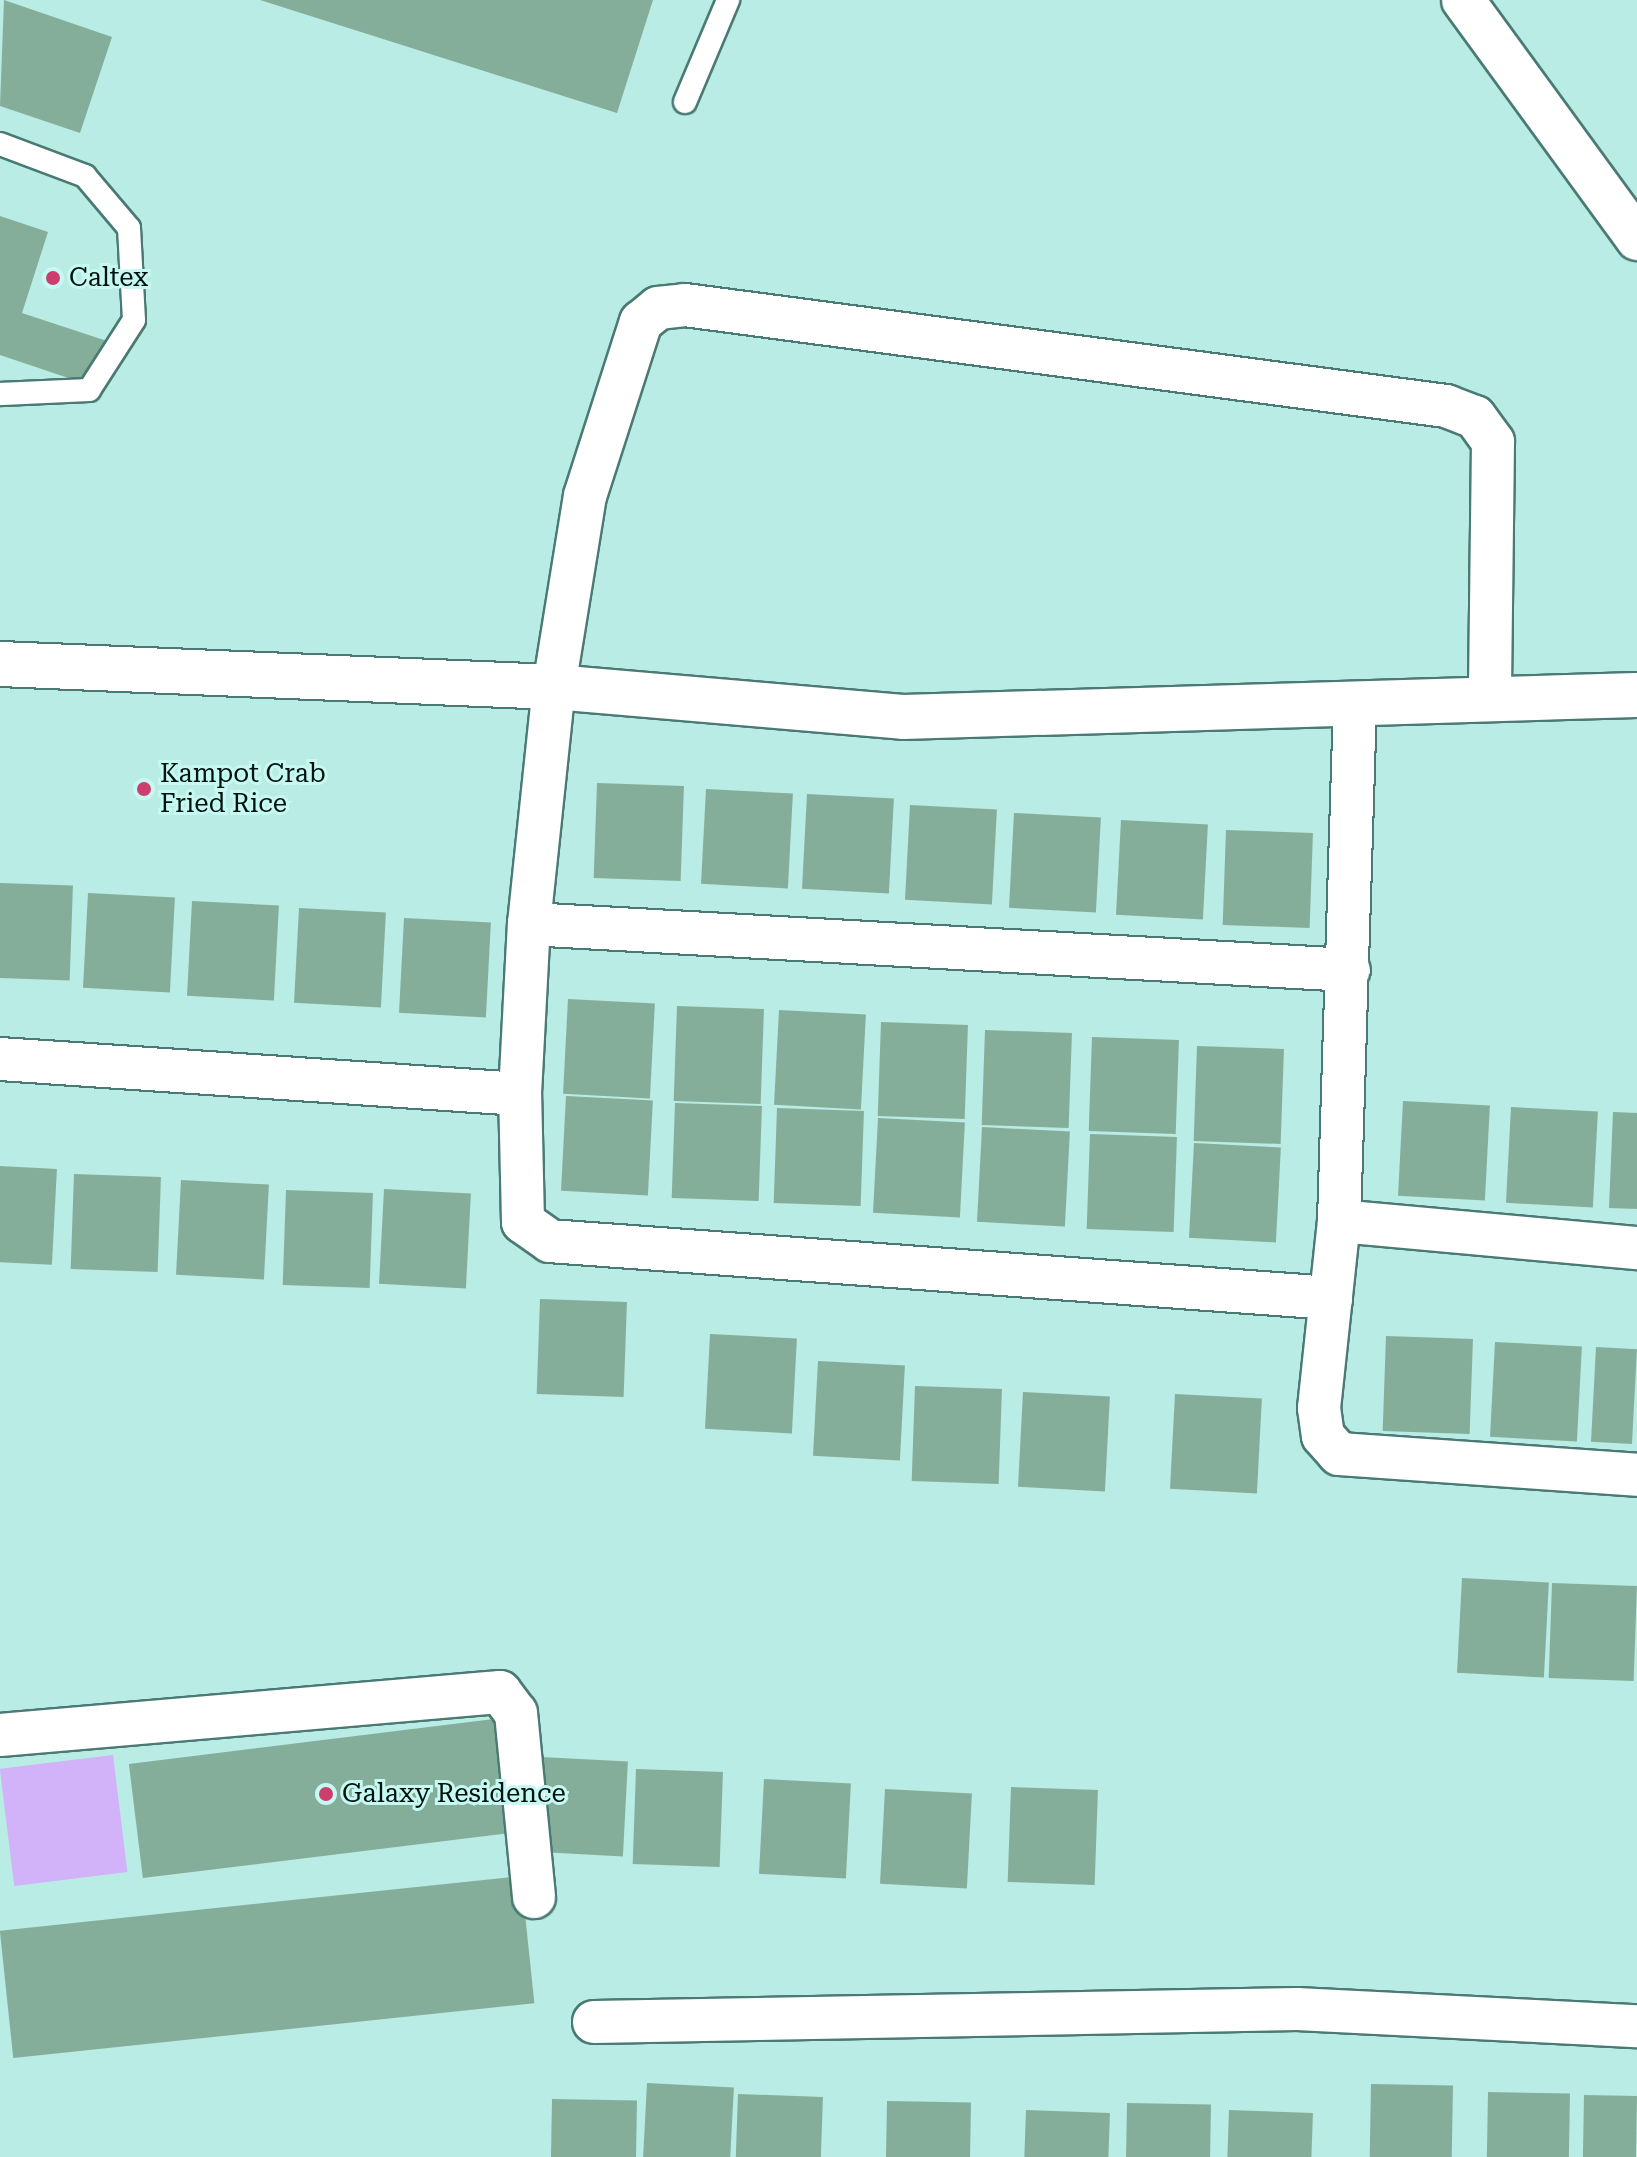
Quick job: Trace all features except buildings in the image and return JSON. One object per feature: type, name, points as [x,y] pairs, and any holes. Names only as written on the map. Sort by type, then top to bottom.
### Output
[{"type":"street","points":[[1463,0],[1637,239]]},
{"type":"street","points":[[1331,1298],[550,1241],[534,1235],[523,1222],[520,1094],[529,924],[554,687],[585,496],[641,322],[658,308],[685,305],[1446,406],[1475,417],[1493,442],[1490,699]]},
{"type":"street","points":[[0,664],[554,687],[903,717],[1637,695]]},
{"type":"street","points":[[1355,703],[1339,1221],[1319,1408],[1323,1436],[1339,1454],[1637,1475]]},
{"type":"street","points":[[529,924],[1349,970]]},
{"type":"street","points":[[0,1059],[520,1094]]},
{"type":"street","points":[[1339,1221],[1637,1248]]},
{"type":"street","points":[[0,1735],[500,1692],[516,1713],[534,1897]]},
{"type":"street","points":[[594,2022],[1297,2009],[1637,2026]]},
{"type":"lane","points":[[685,102],[728,0]]},
{"type":"lane","points":[[0,144],[85,176],[129,228],[134,320],[89,390],[0,394]]},
{"type":"shaded area","points":[[113,1755],[127,1872],[14,1886],[0,1769]]},
{"type":"place","name":"Caltex","points":[[53,278]]},
{"type":"place","name":"Kampot Crab Fried Rice","points":[[144,789]]},
{"type":"place","name":"Galaxy Residence","points":[[326,1794]]}]
